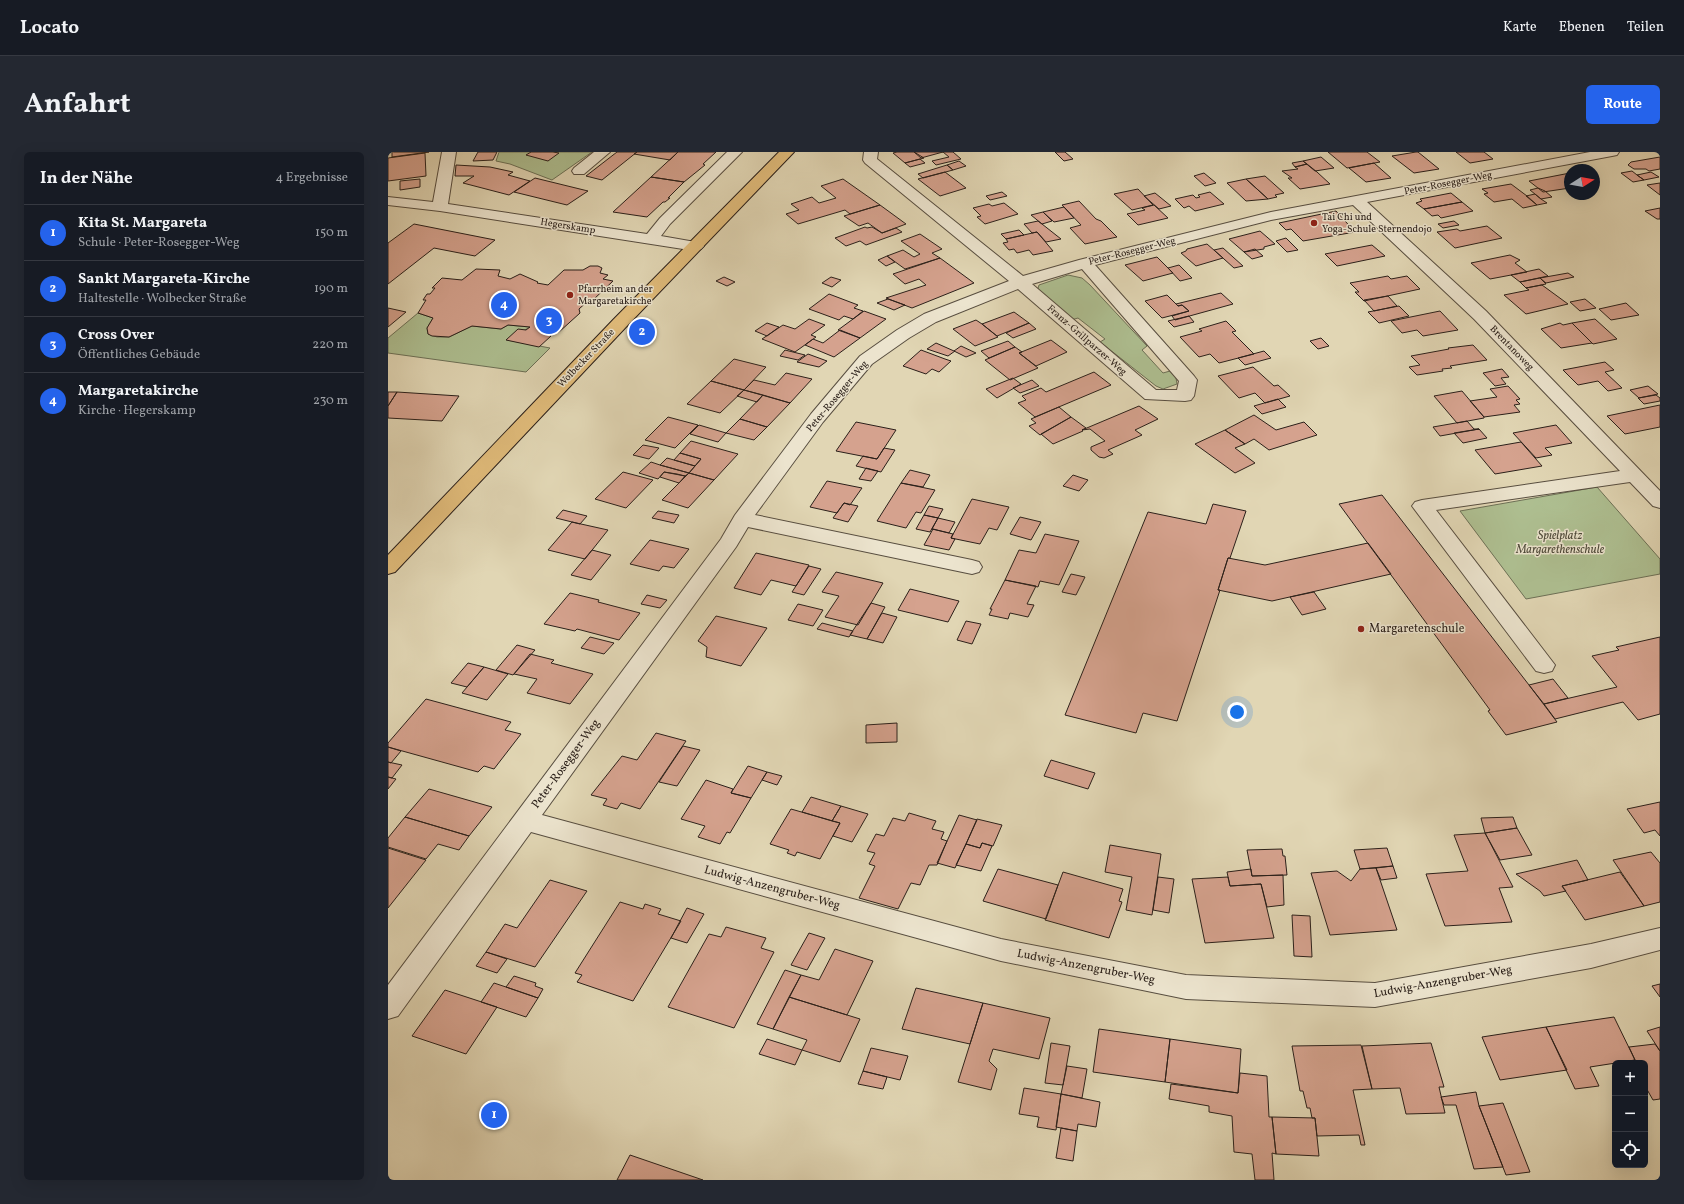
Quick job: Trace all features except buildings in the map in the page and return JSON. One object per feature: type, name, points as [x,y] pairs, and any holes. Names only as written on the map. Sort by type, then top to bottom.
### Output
[{"type":"main road","name":"Wolbecker Straße","points":[[388,567],[619,324],[787,152]]},
{"type":"street","points":[[440,207],[449,152]]},
{"type":"street","points":[[579,171],[603,152]]},
{"type":"street","points":[[651,239],[665,221],[735,152]]},
{"type":"street","name":"Franz-Grillparzer-Weg","points":[[871,152],[870,160],[1020,282],[1151,395],[1185,396],[1188,380],[1085,263]]},
{"type":"street","name":"Peter-Rosegger-Weg","points":[[388,1007],[729,542],[742,519],[817,418],[866,360],[903,334],[930,318],[1020,282],[1085,263],[1271,216],[1612,152]]},
{"type":"street","name":"Hegerskamp","points":[[388,201],[440,207],[696,246]]},
{"type":"street","name":"Brentanoweg","points":[[1357,201],[1480,315],[1660,502]]},
{"type":"street","points":[[1544,665],[1422,506],[1634,475]]},
{"type":"street","points":[[742,519],[972,567]]},
{"type":"street","name":"Ludwig-Anzengruber-Weg","points":[[524,820],[1001,950],[1186,987],[1376,995],[1591,956],[1660,939]]},
{"type":"green space","points":[[499,152],[592,152],[552,180],[510,164],[496,161]]},
{"type":"green space","points":[[1068,275],[1082,278],[1090,285],[1147,346],[1142,350],[1163,373],[1170,371],[1176,378],[1177,384],[1163,389],[1156,386],[1100,342],[1105,339],[1078,318],[1071,320],[1037,292],[1039,285]]},
{"type":"green space","points":[[418,313],[433,318],[427,328],[428,334],[437,337],[449,337],[472,326],[501,329],[508,325],[530,327],[507,340],[550,348],[526,372],[388,353],[388,338]]},
{"type":"green space","name":"Spielplatz Margarethenschule","points":[[1597,487],[1660,559],[1660,574],[1526,599],[1460,511]]},
{"type":"place","name":"Tai Chi und Yoga-Schule Sternendojo","points":[[1314,223]]},
{"type":"place","name":"Pfarrheim an der Margaretakirche","points":[[570,295]]},
{"type":"place","name":"Margaretakirche","points":[[504,305]]},
{"type":"place","name":"Cross Over","points":[[549,321]]},
{"type":"place","name":"Sankt Margareta-Kirche","points":[[642,332]]},
{"type":"place","name":"Margaretenschule","points":[[1361,629]]},
{"type":"place","name":"Kita St. Margareta","points":[[494,1115]]}]
